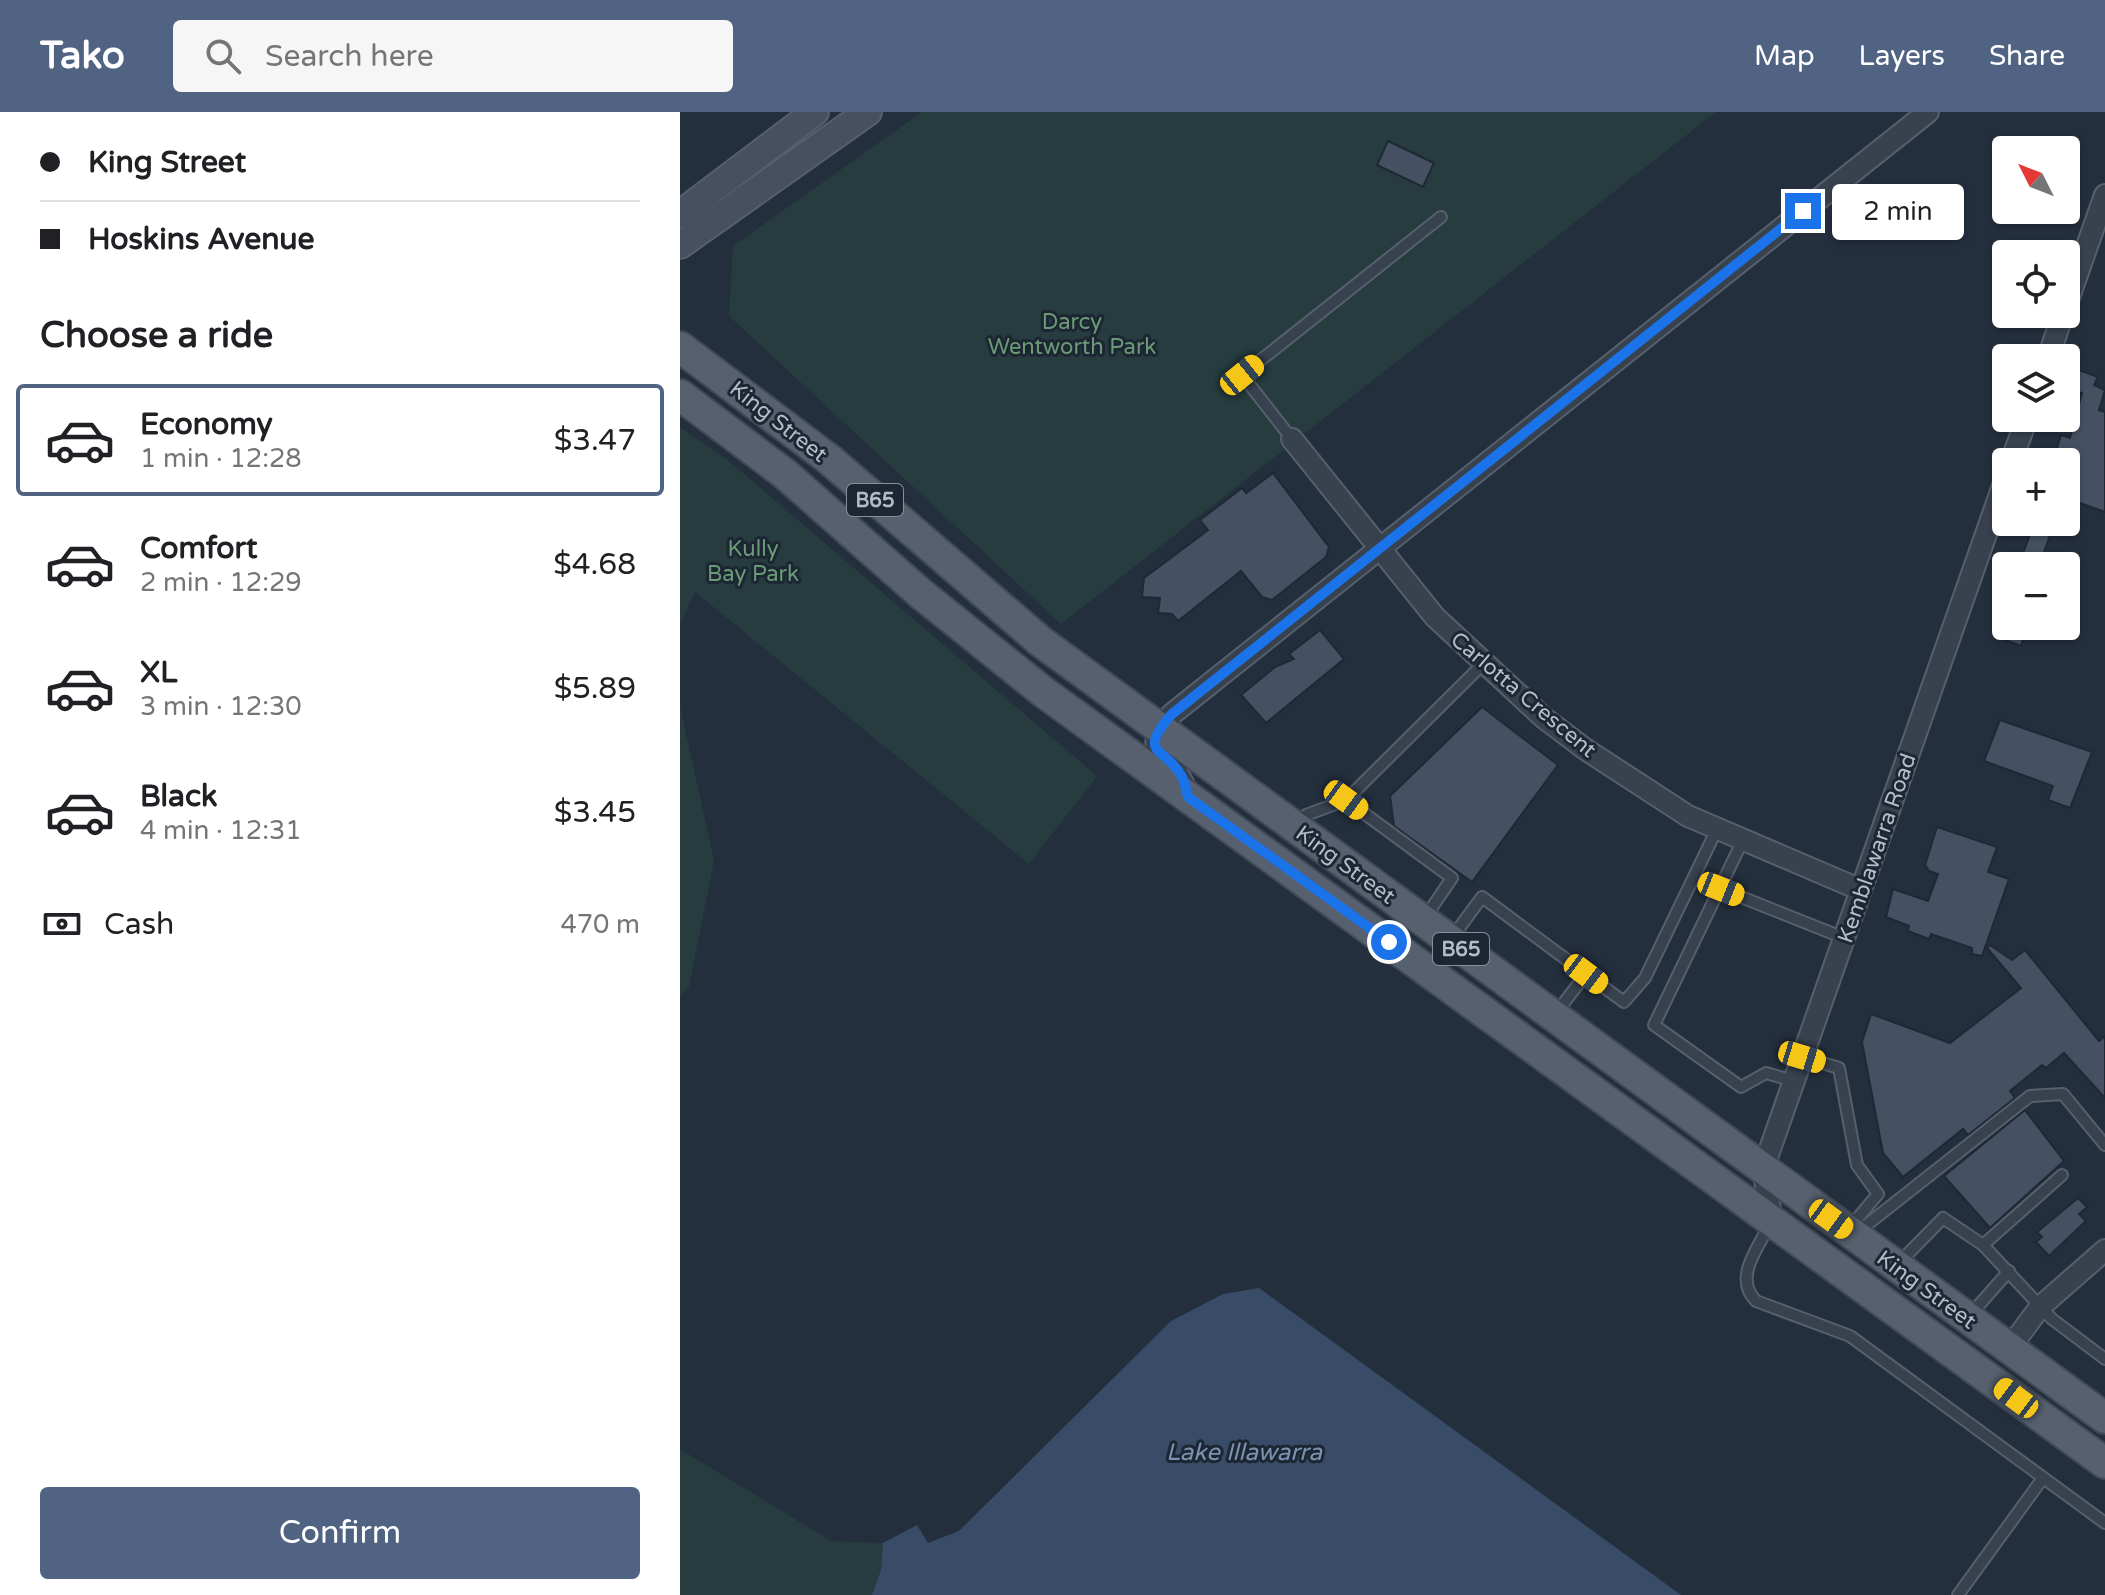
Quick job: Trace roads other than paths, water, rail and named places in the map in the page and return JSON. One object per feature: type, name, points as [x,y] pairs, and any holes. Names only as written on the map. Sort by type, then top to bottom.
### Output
[{"type":"main road","points":[[680,214],[815,112]]},
{"type":"main road","points":[[680,245],[868,112]]},
{"type":"main road","name":"King Street","points":[[682,346],[830,460],[1011,618],[2105,1418]]},
{"type":"main road","name":"King Street","points":[[680,395],[785,474],[1004,662],[2105,1463]]},
{"type":"street","points":[[1188,797],[1183,778],[1159,754],[1155,744],[1159,728],[1172,714],[1928,112]]},
{"type":"street","points":[[2080,266],[2105,195]]},
{"type":"street","name":"Carlotta Crescent","points":[[1292,439],[1447,629],[1483,664],[1585,749],[1676,809],[1742,842],[1861,890]]},
{"type":"street","name":"Kemblawarra Road","points":[[1772,1220],[1763,1169],[1992,517]]},
{"type":"street","points":[[2009,1349],[2040,1307],[2105,1250]]},
{"type":"lane","points":[[1292,439],[1242,375],[1441,217]]},
{"type":"lane","points":[[1295,827],[1306,815],[1346,800],[1483,664]]},
{"type":"lane","points":[[1346,800],[1452,878],[1423,921]]},
{"type":"lane","points":[[1450,941],[1482,897],[1624,1002],[1645,978],[1717,829]]},
{"type":"lane","points":[[1742,842],[1654,1025],[1741,1087],[1766,1073],[1794,1081]]},
{"type":"lane","points":[[1721,889],[1844,938]]},
{"type":"lane","points":[[1553,1016],[1586,974]]},
{"type":"lane","points":[[1802,1057],[1839,1068],[1857,1165],[1878,1194],[1857,1219],[1854,1235]]},
{"type":"lane","points":[[1854,1235],[2030,1096],[2063,1094],[2105,1145]]},
{"type":"lane","points":[[1983,1245],[2062,1175]]},
{"type":"lane","points":[[1896,1266],[1943,1218],[1983,1245],[2052,1319],[2105,1359]]},
{"type":"lane","points":[[1772,1220],[1747,1267],[1748,1293],[1756,1301],[1850,1336],[2105,1523]]},
{"type":"lane","points":[[1967,1319],[2009,1271]]},
{"type":"lane","points":[[1958,1595],[2043,1478]]},
{"type":"water","name":"Lake Illawarra","points":[[1259,1288],[1681,1595],[872,1595],[881,1570],[883,1543],[917,1525],[928,1543],[959,1531],[1171,1321],[1223,1294]]},
{"type":"park label","name":"Darcy Wentworth Park","points":[[1072,334]]},
{"type":"park label","name":"Kully Bay Park","points":[[753,560]]}]
